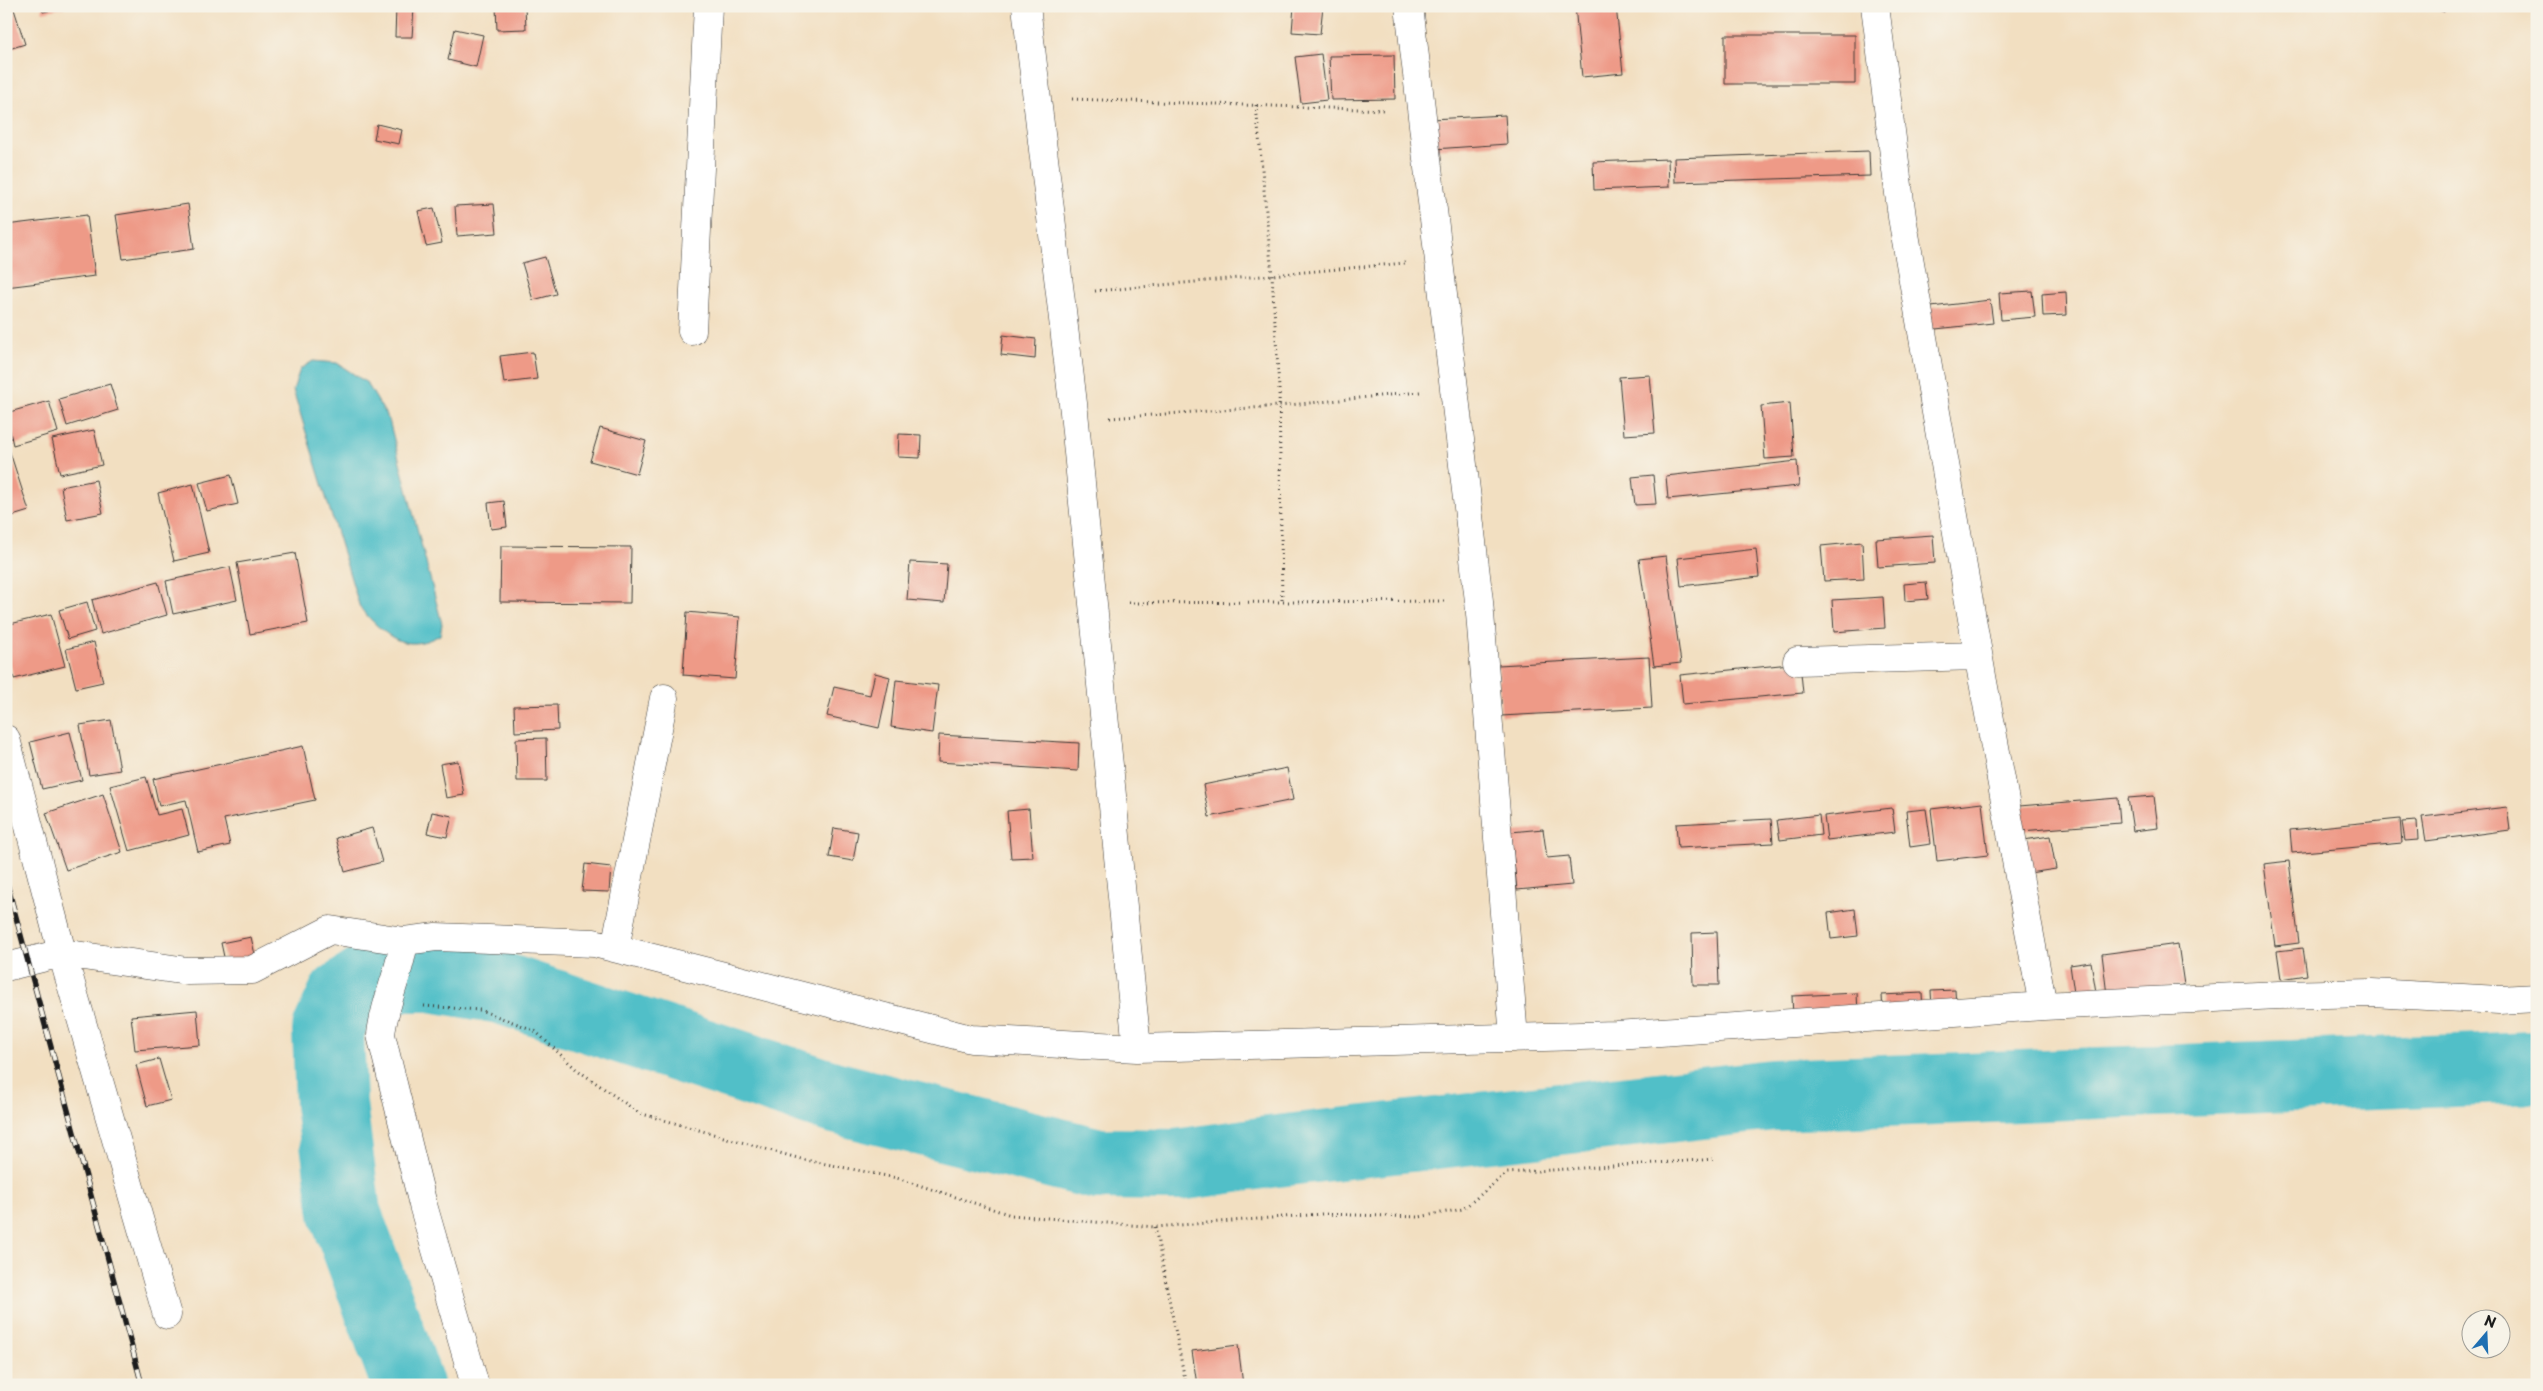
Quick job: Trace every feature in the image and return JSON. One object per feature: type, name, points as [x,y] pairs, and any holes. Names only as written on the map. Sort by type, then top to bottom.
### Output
[{"type":"street","points":[[692,331],[708,6]]},
{"type":"street","points":[[1026,6],[1074,420],[1136,1048]]},
{"type":"street","points":[[1409,6],[1479,601],[1514,1038]]},
{"type":"street","points":[[1875,6],[1902,217],[1978,656],[2043,1006]]},
{"type":"street","points":[[1797,661],[1978,656]]},
{"type":"street","points":[[616,948],[664,698]]},
{"type":"street","points":[[6,739],[62,952],[167,1315]]},
{"type":"street","points":[[6,966],[62,952],[187,970],[252,970],[330,930],[403,946],[436,936],[594,943],[971,1038],[1136,1048],[1616,1035],[2043,1006],[2279,995],[2372,994],[2499,1000],[2537,998]]},
{"type":"street","points":[[403,946],[381,1035],[423,1205],[475,1385]]},
{"type":"path","points":[[1036,98],[1421,112]]},
{"type":"path","points":[[1256,105],[1272,275],[1279,406],[1282,602]]},
{"type":"path","points":[[1060,294],[1439,260]]},
{"type":"path","points":[[1074,420],[1279,406],[1454,388]]},
{"type":"path","points":[[1092,603],[1479,601]]},
{"type":"path","points":[[389,997],[480,1010],[534,1030],[576,1070],[640,1113],[802,1159],[897,1178],[1011,1215],[1155,1227],[1322,1214],[1419,1217],[1463,1209],[1507,1172],[1716,1160]]},
{"type":"path","points":[[1155,1227],[1186,1385]]},
{"type":"water","points":[[313,361],[337,363],[367,383],[389,420],[442,624],[440,635],[427,641],[416,643],[396,639],[387,634],[360,608],[293,390],[300,369]]},
{"type":"building","points":[[6,6],[13,6],[25,44],[6,50]]},
{"type":"building","points":[[41,6],[65,6],[65,7],[43,12]]},
{"type":"building","points":[[496,6],[525,6],[526,29],[497,30]]},
{"type":"building","points":[[1294,6],[1323,6],[1320,34],[1292,32]]},
{"type":"building","points":[[1575,6],[1616,6],[1623,73],[1582,77]]},
{"type":"building","points":[[2429,6],[2446,6],[2444,12]]},
{"type":"building","points":[[396,7],[414,8],[412,37],[395,37]]},
{"type":"building","points":[[455,29],[483,35],[476,67],[448,60]]},
{"type":"building","points":[[1725,35],[1855,35],[1855,84],[1725,84]]},
{"type":"building","points":[[1321,54],[1327,100],[1301,103],[1295,57]]},
{"type":"building","points":[[1394,55],[1395,99],[1331,100],[1329,56]]},
{"type":"building","points":[[1505,115],[1507,144],[1434,149],[1432,119]]},
{"type":"building","points":[[377,124],[402,130],[399,144],[374,139]]},
{"type":"building","points":[[1869,151],[1870,176],[1675,182],[1674,158]]},
{"type":"building","points":[[1668,159],[1669,187],[1594,190],[1593,162]]},
{"type":"building","points":[[188,204],[194,249],[123,259],[116,215]]},
{"type":"building","points":[[494,204],[497,233],[457,236],[455,206]]},
{"type":"building","points":[[434,208],[442,243],[426,246],[418,211]]},
{"type":"building","points":[[87,215],[95,276],[6,287],[6,225]]},
{"type":"building","points":[[545,257],[556,294],[533,300],[522,263]]},
{"type":"building","points":[[2032,291],[2035,317],[2001,320],[1999,293]]},
{"type":"building","points":[[2066,292],[2067,315],[2043,316],[2042,294]]},
{"type":"building","points":[[1990,300],[1993,323],[1926,330],[1923,308]]},
{"type":"building","points":[[1003,335],[1036,339],[1035,359],[1001,355]]},
{"type":"building","points":[[533,352],[537,379],[504,383],[500,356]]},
{"type":"building","points":[[1650,375],[1655,433],[1624,435],[1619,377]]},
{"type":"building","points":[[110,384],[118,410],[67,426],[59,399]]},
{"type":"building","points":[[49,401],[58,432],[13,445],[6,413]]},
{"type":"building","points":[[1790,403],[1794,457],[1765,459],[1761,406]]},
{"type":"building","points":[[600,428],[646,441],[637,474],[590,461]]},
{"type":"building","points":[[94,430],[102,465],[60,474],[52,439]]},
{"type":"building","points":[[899,434],[921,435],[920,458],[898,457]]},
{"type":"building","points":[[6,440],[29,511],[6,518]]},
{"type":"building","points":[[1797,461],[1799,486],[1668,499],[1666,476]]},
{"type":"building","points":[[231,475],[238,504],[207,511],[199,483]]},
{"type":"building","points":[[1653,475],[1656,504],[1635,505],[1632,477]]},
{"type":"building","points":[[96,480],[103,513],[67,520],[61,487]]},
{"type":"building","points":[[193,484],[209,553],[174,561],[158,493]]},
{"type":"building","points":[[504,501],[507,527],[491,529],[488,503]]},
{"type":"building","points":[[1933,535],[1935,563],[1878,567],[1876,539]]},
{"type":"building","points":[[1862,542],[1864,579],[1824,581],[1821,546]]},
{"type":"building","points":[[501,546],[631,547],[630,603],[500,602]]},
{"type":"building","points":[[1756,549],[1759,577],[1681,586],[1678,558]]},
{"type":"building","points":[[295,553],[308,623],[250,634],[237,563]]},
{"type":"building","points":[[1666,556],[1681,663],[1654,666],[1639,559]]},
{"type":"building","points":[[910,562],[947,564],[944,603],[907,600]]},
{"type":"building","points":[[230,567],[237,600],[173,614],[166,581]]},
{"type":"building","points":[[158,582],[167,615],[101,634],[92,600]]},
{"type":"building","points":[[1926,582],[1928,599],[1905,601],[1904,584]]},
{"type":"building","points":[[1883,597],[1885,628],[1834,632],[1832,600]]},
{"type":"building","points":[[87,602],[95,631],[68,639],[59,610]]},
{"type":"building","points":[[687,612],[740,617],[735,679],[683,675]]},
{"type":"building","points":[[51,614],[65,666],[14,679],[6,648],[6,625]]},
{"type":"building","points":[[94,642],[103,682],[76,688],[66,649]]},
{"type":"building","points":[[1649,657],[1652,708],[1501,716],[1498,665]]},
{"type":"building","points":[[1800,663],[1803,693],[1683,704],[1680,675]]},
{"type":"building","points":[[875,673],[890,677],[879,728],[827,716],[834,687],[870,695]]},
{"type":"building","points":[[896,680],[938,685],[932,733],[891,727]]},
{"type":"building","points":[[557,705],[558,730],[515,732],[514,706]]},
{"type":"building","points":[[111,720],[120,770],[89,775],[80,725]]},
{"type":"building","points":[[70,732],[82,780],[42,789],[30,742]]},
{"type":"building","points":[[939,735],[1079,743],[1078,771],[938,762]]},
{"type":"building","points":[[546,738],[547,781],[517,781],[516,739]]},
{"type":"building","points":[[303,746],[315,800],[224,819],[230,845],[198,852],[186,800],[159,806],[153,779]]},
{"type":"building","points":[[458,761],[464,795],[446,798],[440,764]]},
{"type":"building","points":[[1287,768],[1293,800],[1209,817],[1203,785]]},
{"type":"building","points":[[146,777],[157,815],[182,809],[189,835],[129,851],[110,786]]},
{"type":"building","points":[[103,794],[122,852],[66,870],[46,813]]},
{"type":"building","points":[[2154,796],[2158,828],[2133,831],[2128,798]]},
{"type":"building","points":[[2118,798],[2120,823],[2021,831],[2019,806]]},
{"type":"building","points":[[1982,803],[1988,855],[1937,861],[1931,809]]},
{"type":"building","points":[[2507,807],[2510,830],[2426,841],[2422,817]]},
{"type":"building","points":[[1892,808],[1895,832],[1827,840],[1824,816]]},
{"type":"building","points":[[1029,809],[1033,857],[1011,858],[1007,811]]},
{"type":"building","points":[[1926,809],[1931,844],[1910,847],[1906,811]]},
{"type":"building","points":[[432,812],[452,816],[447,837],[427,833]]},
{"type":"building","points":[[1819,815],[1821,835],[1780,840],[1777,820]]},
{"type":"building","points":[[1771,819],[1773,843],[1678,848],[1676,824]]},
{"type":"building","points":[[2400,819],[2402,843],[2292,853],[2290,830]]},
{"type":"building","points":[[2417,821],[2418,840],[2405,841],[2402,822]]},
{"type":"building","points":[[372,828],[382,862],[345,872],[336,838]]},
{"type":"building","points":[[834,828],[858,832],[853,861],[829,857]]},
{"type":"building","points":[[1543,829],[1547,858],[1569,856],[1572,885],[1517,890],[1511,832]]},
{"type":"building","points":[[2050,836],[2056,869],[2029,873],[2024,840]]},
{"type":"building","points":[[2289,861],[2299,943],[2275,946],[2264,864]]},
{"type":"building","points":[[585,864],[611,867],[609,892],[582,891]]},
{"type":"building","points":[[1855,909],[1858,936],[1831,939],[1828,913]]},
{"type":"building","points":[[1717,932],[1719,985],[1693,985],[1692,933]]},
{"type":"building","points":[[251,937],[256,959],[226,966],[221,943]]},
{"type":"building","points":[[2178,944],[2184,985],[2107,995],[2102,954]]},
{"type":"building","points":[[2303,948],[2307,975],[2281,979],[2277,951]]},
{"type":"building","points":[[2091,962],[2097,998],[2075,1000],[2070,965]]},
{"type":"building","points":[[1955,990],[1956,1008],[1932,1008],[1931,991]]},
{"type":"building","points":[[1857,993],[1858,1014],[1793,1017],[1792,996]]},
{"type":"building","points":[[1922,993],[1923,1012],[1883,1014],[1882,995]]},
{"type":"building","points":[[197,1010],[200,1045],[135,1050],[131,1016]]},
{"type":"building","points":[[159,1059],[171,1100],[147,1106],[136,1065]]},
{"type":"building","points":[[1238,1345],[1243,1385],[1197,1385],[1192,1351]]},
{"type":"waterway","points":[[408,1385],[345,1213],[331,1104],[328,1030],[343,997],[375,976],[431,976],[501,988],[832,1097],[1098,1164],[1177,1165],[1269,1152],[1773,1095],[2537,1067]]},
{"type":"railway","points":[[6,880],[142,1385]]}]
